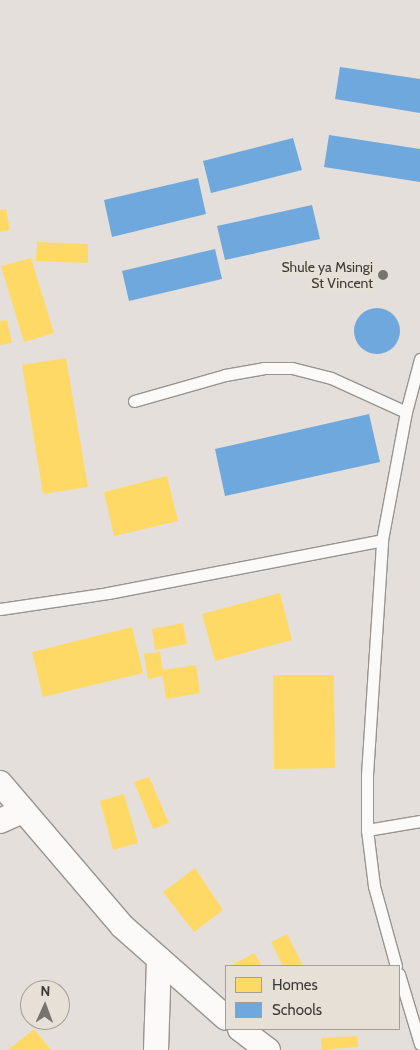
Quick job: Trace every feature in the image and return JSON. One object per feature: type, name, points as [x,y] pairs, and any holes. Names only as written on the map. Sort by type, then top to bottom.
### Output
[{"type":"street","points":[[0,783],[122,926],[225,1017]]},
{"type":"street","points":[[0,821],[22,811]]},
{"type":"street","points":[[156,1050],[159,959]]},
{"type":"street","points":[[241,1030],[268,1050]]},
{"type":"lane","points":[[396,965],[374,886],[367,830],[367,775],[382,540],[406,412],[420,359]]},
{"type":"lane","points":[[134,401],[225,375],[263,368],[292,368],[331,378],[406,412]]},
{"type":"lane","points":[[0,609],[108,593],[382,540]]},
{"type":"lane","points":[[367,830],[420,821]]},
{"type":"lane","points":[[400,977],[420,1044]]},
{"type":"building: Homes","points":[[6,209],[10,230],[0,232],[0,210]]},
{"type":"building: Homes","points":[[37,242],[88,244],[88,263],[36,261]]},
{"type":"building: Homes","points":[[31,258],[54,333],[24,342],[1,266]]},
{"type":"building: Homes","points":[[7,320],[12,343],[0,345],[0,321]]},
{"type":"building: Homes","points":[[66,358],[88,487],[43,494],[22,365]]},
{"type":"building: Homes","points":[[167,476],[178,521],[114,536],[104,492]]},
{"type":"building: Homes","points":[[280,593],[292,640],[215,661],[202,614]]},
{"type":"building: Homes","points":[[183,623],[187,644],[155,650],[152,629]]},
{"type":"building: Homes","points":[[132,627],[143,673],[43,697],[32,652]]},
{"type":"building: Homes","points":[[160,652],[163,670],[196,665],[200,693],[166,699],[163,676],[148,679],[144,654]]},
{"type":"building: Homes","points":[[273,675],[334,675],[335,768],[274,769]]},
{"type":"building: Homes","points":[[149,777],[169,823],[153,829],[134,782]]},
{"type":"building: Homes","points":[[124,794],[138,843],[113,850],[100,801]]},
{"type":"building: Homes","points":[[195,868],[223,910],[194,932],[163,892]]},
{"type":"building: Homes","points":[[287,934],[302,965],[282,965],[271,942]]},
{"type":"building: Homes","points":[[254,953],[261,965],[233,965]]},
{"type":"building: Homes","points":[[35,1030],[51,1050],[8,1050]]},
{"type":"building: Homes","points":[[357,1036],[358,1047],[322,1050],[321,1038]]},
{"type":"building: Schools","points":[[340,67],[420,79],[420,113],[335,99]]},
{"type":"building: Schools","points":[[329,135],[420,149],[420,182],[324,167]]},
{"type":"building: Schools","points":[[293,138],[302,170],[211,193],[203,161]]},
{"type":"building: Schools","points":[[198,178],[206,214],[112,237],[104,200]]},
{"type":"building: Schools","points":[[312,205],[320,239],[225,260],[217,226]]},
{"type":"building: Schools","points":[[215,249],[222,279],[129,301],[122,271]]},
{"type":"building: Schools","points":[[377,308],[390,312],[396,318],[400,331],[396,344],[390,350],[377,354],[364,350],[358,344],[354,331],[358,318],[364,312]]},
{"type":"building: Schools","points":[[369,414],[380,462],[225,496],[215,449]]},
{"type":"place","name":"Shule ya Msingi St Vincent","points":[[383,275]]}]
